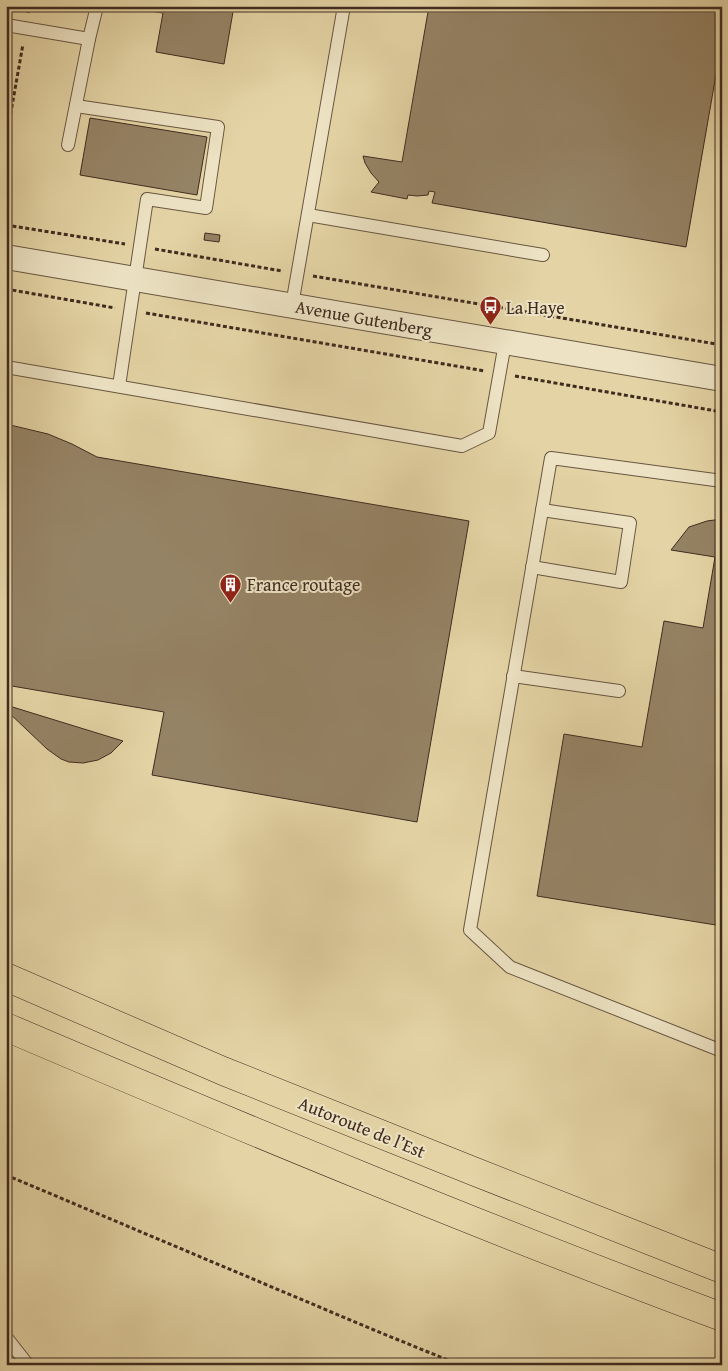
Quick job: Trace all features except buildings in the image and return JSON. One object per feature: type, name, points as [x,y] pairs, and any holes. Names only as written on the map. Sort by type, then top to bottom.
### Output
[{"type":"highway","name":"Autoroute de l’Est","points":[[6,977],[223,1070],[722,1269]]},
{"type":"highway","points":[[6,1027],[253,1132],[456,1215],[722,1317]]},
{"type":"street","name":"Avenue Gutenberg","points":[[6,258],[722,379]]},
{"type":"lane","points":[[68,145],[96,6]]},
{"type":"lane","points":[[292,305],[344,6]]},
{"type":"lane","points":[[6,25],[89,39]]},
{"type":"lane","points":[[76,106],[218,128],[206,208],[148,199],[119,386]]},
{"type":"lane","points":[[308,215],[543,255]]},
{"type":"lane","points":[[6,367],[462,446],[490,433],[505,343]]},
{"type":"lane","points":[[722,481],[550,458],[470,930],[510,967],[722,1051]]},
{"type":"lane","points":[[532,567],[621,582],[630,523],[542,510]]},
{"type":"lane","points":[[513,676],[620,692]]},
{"type":"lane","points":[[6,1337],[28,1365]]},
{"type":"path","points":[[6,140],[30,6]]},
{"type":"path","points":[[6,225],[722,345]]},
{"type":"path","points":[[6,289],[722,412]]},
{"type":"path","points":[[6,1175],[460,1365]]},
{"type":"place","name":"La Haye","points":[[490,326]]},
{"type":"place","name":"France routage","points":[[231,603]]}]
